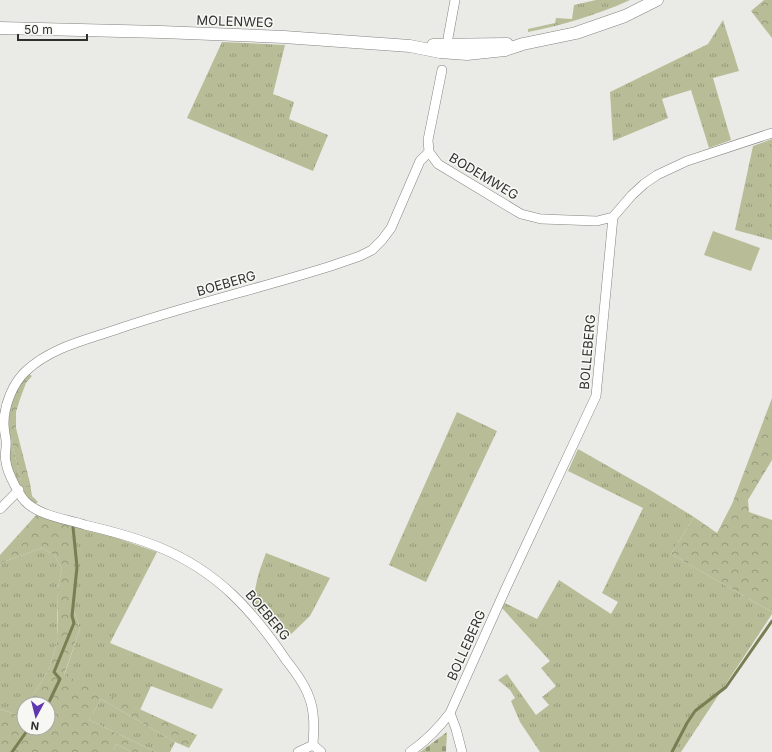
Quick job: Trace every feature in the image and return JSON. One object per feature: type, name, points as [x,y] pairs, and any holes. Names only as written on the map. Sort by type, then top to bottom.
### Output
[{"type":"main road","points":[[410,46],[523,44],[548,40],[599,26],[625,16],[657,0]]},
{"type":"main road","name":"MOLENWEG","points":[[0,28],[284,37],[410,46],[440,52],[468,54],[505,50],[523,44]]},
{"type":"street","points":[[448,38],[454,0]]},
{"type":"street","points":[[429,152],[428,140],[442,70]]},
{"type":"street","points":[[613,217],[632,195],[657,175],[687,161],[772,133]]},
{"type":"street","name":"BODEMWEG","points":[[429,152],[438,164],[521,214],[541,219],[555,220],[597,221],[613,217]]},
{"type":"street","name":"BOEBERG","points":[[5,461],[6,445],[3,414],[16,384],[25,372],[36,363],[58,350],[136,323],[331,266],[360,256],[372,250],[391,228],[420,161],[429,152]]},
{"type":"street","name":"BOLLEBERG","points":[[410,752],[437,730],[450,713],[503,595],[596,396],[613,217]]},
{"type":"street","name":"BOEBERG","points":[[0,453],[18,490],[26,502],[35,509],[161,548],[192,564],[222,584],[248,608],[263,627],[309,696],[314,720],[313,745]]},
{"type":"street","points":[[0,509],[18,490]]},
{"type":"street","points":[[450,713],[462,752]]},
{"type":"street","points":[[298,752],[313,745],[321,752]]},
{"type":"green space","points":[[596,0],[630,0],[580,19],[528,32],[528,29],[555,23],[556,18],[572,19],[574,5]]},
{"type":"green space","points":[[764,0],[772,0],[772,38],[751,11]]},
{"type":"green space","points":[[723,20],[739,71],[713,78],[731,140],[709,148],[691,90],[662,99],[668,118],[613,141],[610,92],[708,44]]},
{"type":"green space","points":[[222,42],[285,45],[273,94],[294,102],[289,119],[328,135],[313,171],[187,118]]},
{"type":"green space","points":[[772,139],[772,240],[735,230],[753,146]]},
{"type":"green space","points":[[713,231],[760,248],[751,271],[704,255]]},
{"type":"green space","points":[[29,374],[32,376],[26,383],[16,412],[16,428],[30,483],[28,486],[24,486],[21,481],[8,427],[11,404],[17,389]]},
{"type":"green space","points":[[772,398],[772,460],[748,500],[749,512],[772,520],[772,612],[671,554],[694,517],[717,533],[732,504]]},
{"type":"green space","points":[[457,412],[497,431],[426,582],[389,565]]},
{"type":"green space","points":[[8,427],[21,481],[28,486],[30,483],[32,496],[38,502],[34,505],[26,497],[12,470],[9,456]]},
{"type":"green space","points":[[578,449],[694,517],[671,554],[772,612],[681,752],[540,752],[520,722],[511,701],[515,698],[510,690],[498,680],[507,674],[536,715],[549,705],[542,697],[556,686],[541,668],[550,661],[502,608],[505,603],[537,619],[559,580],[611,614],[618,602],[602,593],[643,508],[568,471]]},
{"type":"green space","points":[[37,514],[72,525],[72,605],[80,629],[64,675],[197,735],[189,748],[175,742],[101,699],[89,720],[156,752],[131,752],[116,744],[112,752],[0,752],[0,709],[16,714],[16,736],[56,736],[56,696],[33,696],[49,669],[58,638],[57,592],[62,569],[55,556],[42,548],[3,562],[0,566],[0,555]]},
{"type":"green space","points":[[72,525],[111,536],[157,552],[110,643],[223,689],[212,709],[151,686],[140,710],[64,676],[80,629],[72,605]]},
{"type":"green space","points":[[42,548],[55,556],[62,569],[57,592],[58,638],[49,669],[33,696],[16,696],[16,714],[0,709],[0,566],[3,562]]},
{"type":"green space","points":[[266,553],[330,578],[310,616],[286,639],[270,626],[254,608],[257,580]]},
{"type":"green space","points":[[101,699],[175,742],[170,752],[156,752],[89,720]]},
{"type":"green space","points":[[447,732],[446,752],[420,752]]},
{"type":"green space","points":[[116,744],[131,752],[112,752]]},
{"type":"waterway","points":[[52,696],[60,679],[54,672],[74,623],[72,616],[77,567],[73,527]]},
{"type":"waterway","points":[[672,752],[695,711],[726,687],[772,621]]},
{"type":"waterway","points":[[12,752],[23,736]]}]
